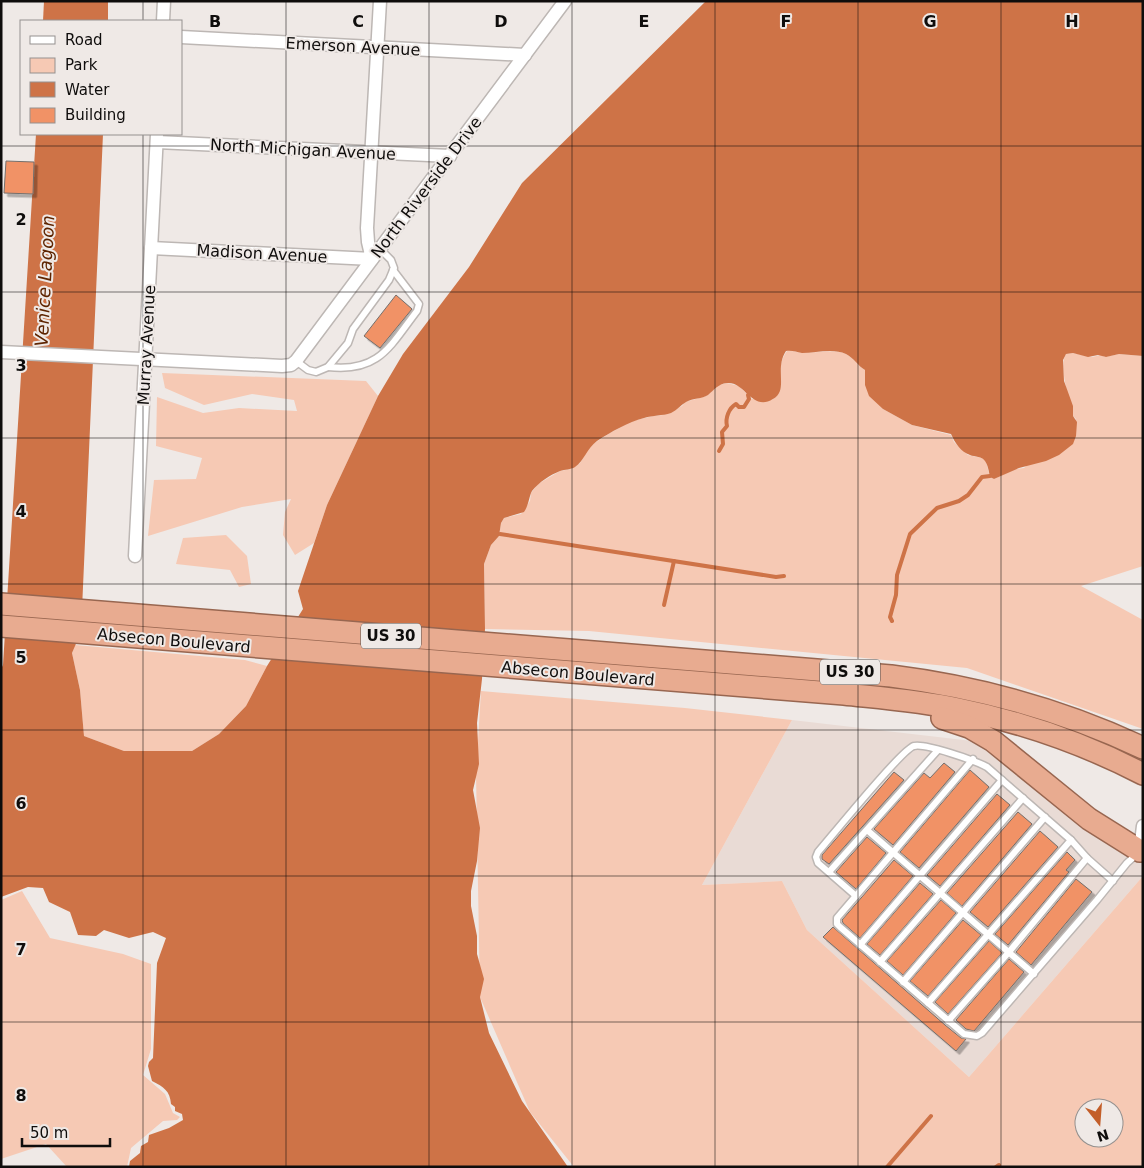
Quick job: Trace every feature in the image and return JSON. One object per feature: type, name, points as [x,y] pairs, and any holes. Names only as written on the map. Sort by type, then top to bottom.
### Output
[{"type":"highway","name":"Absecon Boulevard","points":[[1,604],[883,675],[931,681],[990,694],[1057,713],[1143,748]]},
{"type":"highway","name":"Absecon Boulevard","points":[[1,626],[875,697],[958,709],[1000,719],[1082,746],[1143,774]]},
{"type":"highway","points":[[875,697],[956,722],[982,734],[1082,813],[1142,850]]},
{"type":"street","points":[[163,20],[164,1]]},
{"type":"street","points":[[376,254],[368,242],[367,228],[380,1]]},
{"type":"street","name":"North Riverside Drive","points":[[296,361],[565,1]]},
{"type":"street","name":"Emerson Avenue","points":[[182,37],[524,55]]},
{"type":"street","name":"North Michigan Avenue","points":[[157,138],[371,153],[450,156]]},
{"type":"street","name":"Murray Avenue","points":[[135,556],[157,138]]},
{"type":"street","name":"Madison Avenue","points":[[151,248],[376,254]]},
{"type":"street","points":[[1,352],[282,366],[291,365],[296,361]]},
{"type":"street","points":[[1142,850],[1143,826]]},
{"type":"lane","points":[[328,367],[345,369],[366,364],[383,355],[417,311],[419,304],[393,270],[391,260],[376,254]]},
{"type":"lane","points":[[296,361],[308,370],[316,372],[328,367],[348,343],[353,329],[389,280],[393,270]]},
{"type":"lane","points":[[856,896],[818,863],[816,858],[818,852],[906,751],[913,746],[938,750],[973,760],[987,767],[1071,840],[1087,858],[1113,881]]},
{"type":"lane","points":[[829,872],[938,750]]},
{"type":"lane","points":[[973,760],[837,918],[837,924],[964,1034],[977,1036],[982,1033],[1127,863],[1142,850]]},
{"type":"lane","points":[[860,945],[1002,780]]},
{"type":"lane","points":[[880,962],[1023,798]]},
{"type":"lane","points":[[903,982],[1045,817]]},
{"type":"lane","points":[[867,830],[1034,974]]},
{"type":"lane","points":[[928,1003],[1071,840]]},
{"type":"lane","points":[[948,1021],[1009,952],[1087,858]]},
{"type":"shaded area","points":[[792,720],[972,741],[1143,860],[1143,876],[969,1077],[807,930],[782,881],[702,885]]},
{"type":"green space","points":[[787,351],[804,353],[833,351],[846,354],[865,370],[865,381],[883,409],[912,425],[951,435],[954,442],[968,455],[982,458],[986,461],[990,477],[994,479],[1015,469],[1024,468],[1076,419],[1073,416],[1064,375],[1063,366],[1066,354],[1073,353],[1092,357],[1119,354],[1143,356],[1143,566],[1081,586],[1143,620],[1143,729],[967,668],[589,631],[485,629],[484,564],[491,545],[499,536],[501,523],[504,518],[521,514],[530,501],[531,493],[538,484],[560,471],[571,469],[580,463],[593,444],[610,433],[632,421],[663,415],[682,406],[685,402],[706,396],[719,385],[727,383],[739,386],[752,399],[772,400],[780,389],[780,371],[783,358]]},
{"type":"green space","points":[[162,373],[366,381],[378,396],[327,505],[314,543],[295,555],[283,535],[285,512],[291,499],[242,507],[148,536],[154,480],[196,479],[202,458],[156,446],[157,397],[203,413],[239,408],[297,411],[294,400],[252,394],[204,405],[165,388]]},
{"type":"green space","points":[[226,535],[247,556],[251,584],[239,587],[230,570],[176,564],[183,538]]},
{"type":"green space","points":[[75,645],[245,660],[267,666],[246,706],[219,734],[192,751],[124,751],[84,736],[80,690],[72,653]]},
{"type":"green space","points":[[481,691],[685,708],[792,720],[702,885],[782,881],[807,930],[969,1077],[1143,876],[1143,1167],[574,1167],[530,1112],[480,997],[476,774]]},
{"type":"green space","points":[[22,891],[50,938],[123,954],[151,964],[151,1049],[143,1075],[165,1094],[173,1113],[180,1117],[177,1120],[163,1121],[131,1148],[127,1167],[67,1167],[46,1144],[1,1159],[1,900]]},
{"type":"water","points":[[44,1],[108,1],[108,20],[43,20]]},
{"type":"water","name":"Venice Lagoon","points":[[706,1],[1143,1],[1143,356],[1119,354],[1106,357],[1098,355],[1088,357],[1073,353],[1066,354],[1063,360],[1064,381],[1073,406],[1073,416],[1077,422],[1076,436],[1073,444],[1059,455],[1046,461],[1019,468],[994,479],[990,477],[984,459],[964,452],[956,444],[951,434],[912,425],[883,409],[869,396],[865,385],[865,370],[846,354],[836,351],[802,353],[786,351],[781,365],[780,390],[773,399],[759,402],[739,386],[727,383],[719,386],[706,396],[686,402],[671,413],[647,417],[626,425],[597,441],[575,467],[562,470],[541,482],[532,491],[524,512],[504,518],[501,523],[499,536],[491,545],[484,564],[485,629],[477,723],[479,764],[473,790],[480,828],[477,861],[471,891],[471,906],[477,936],[477,954],[484,979],[480,997],[489,1033],[522,1101],[568,1167],[129,1167],[130,1161],[140,1153],[141,1146],[148,1142],[149,1135],[169,1128],[183,1120],[182,1114],[175,1111],[175,1107],[171,1104],[166,1090],[152,1081],[148,1066],[153,1058],[157,963],[166,938],[153,932],[129,938],[104,930],[96,936],[78,935],[70,912],[49,902],[43,888],[28,887],[1,897],[1,669],[3,665],[36,135],[103,135],[81,632],[72,653],[80,690],[84,736],[124,751],[192,751],[219,734],[246,706],[267,666],[303,609],[298,591],[327,505],[378,396],[403,354],[469,267],[522,183]]},
{"type":"building","points":[[6,161],[34,162],[33,194],[4,193]]},
{"type":"building","points":[[396,295],[412,309],[380,348],[364,336]]},
{"type":"building","points":[[944,763],[955,772],[893,845],[874,829],[924,773],[930,778]]},
{"type":"building","points":[[970,770],[989,787],[919,868],[900,852]]},
{"type":"building","points":[[894,772],[904,780],[829,864],[822,859],[822,855]]},
{"type":"building","points":[[997,794],[1010,805],[940,886],[927,875]]},
{"type":"building","points":[[1018,812],[1032,824],[962,906],[947,893]]},
{"type":"building","points":[[1040,831],[1058,847],[988,927],[970,912]]},
{"type":"building","points":[[867,837],[886,853],[856,889],[836,872]]},
{"type":"building","points":[[1067,852],[1075,860],[1066,870],[1069,872],[1008,945],[995,934]]},
{"type":"building","points":[[894,860],[913,876],[860,938],[842,920]]},
{"type":"building","points":[[1076,879],[1092,892],[1031,965],[1016,952]]},
{"type":"building","points":[[920,883],[933,894],[880,955],[867,944]]},
{"type":"building","points":[[941,900],[956,913],[903,975],[887,961]]},
{"type":"building","points":[[963,920],[981,935],[928,996],[910,981]]},
{"type":"building","points":[[833,927],[945,1025],[961,1038],[966,1039],[956,1051],[823,937]]},
{"type":"building","points":[[989,941],[1002,953],[948,1014],[935,1002]]},
{"type":"building","points":[[1009,959],[1024,972],[974,1031],[966,1029],[956,1020]]},
{"type":"waterway","points":[[719,451],[723,444],[722,432],[727,426],[727,417],[730,411],[736,404],[739,407],[744,407],[749,399],[748,395]]},
{"type":"waterway","points":[[892,621],[890,617],[896,595],[897,575],[910,534],[937,508],[959,501],[968,495],[982,477],[990,476]]},
{"type":"waterway","points":[[500,534],[776,577],[784,576]]},
{"type":"waterway","points":[[664,605],[674,561]]},
{"type":"waterway","points":[[887,1167],[931,1116]]}]
